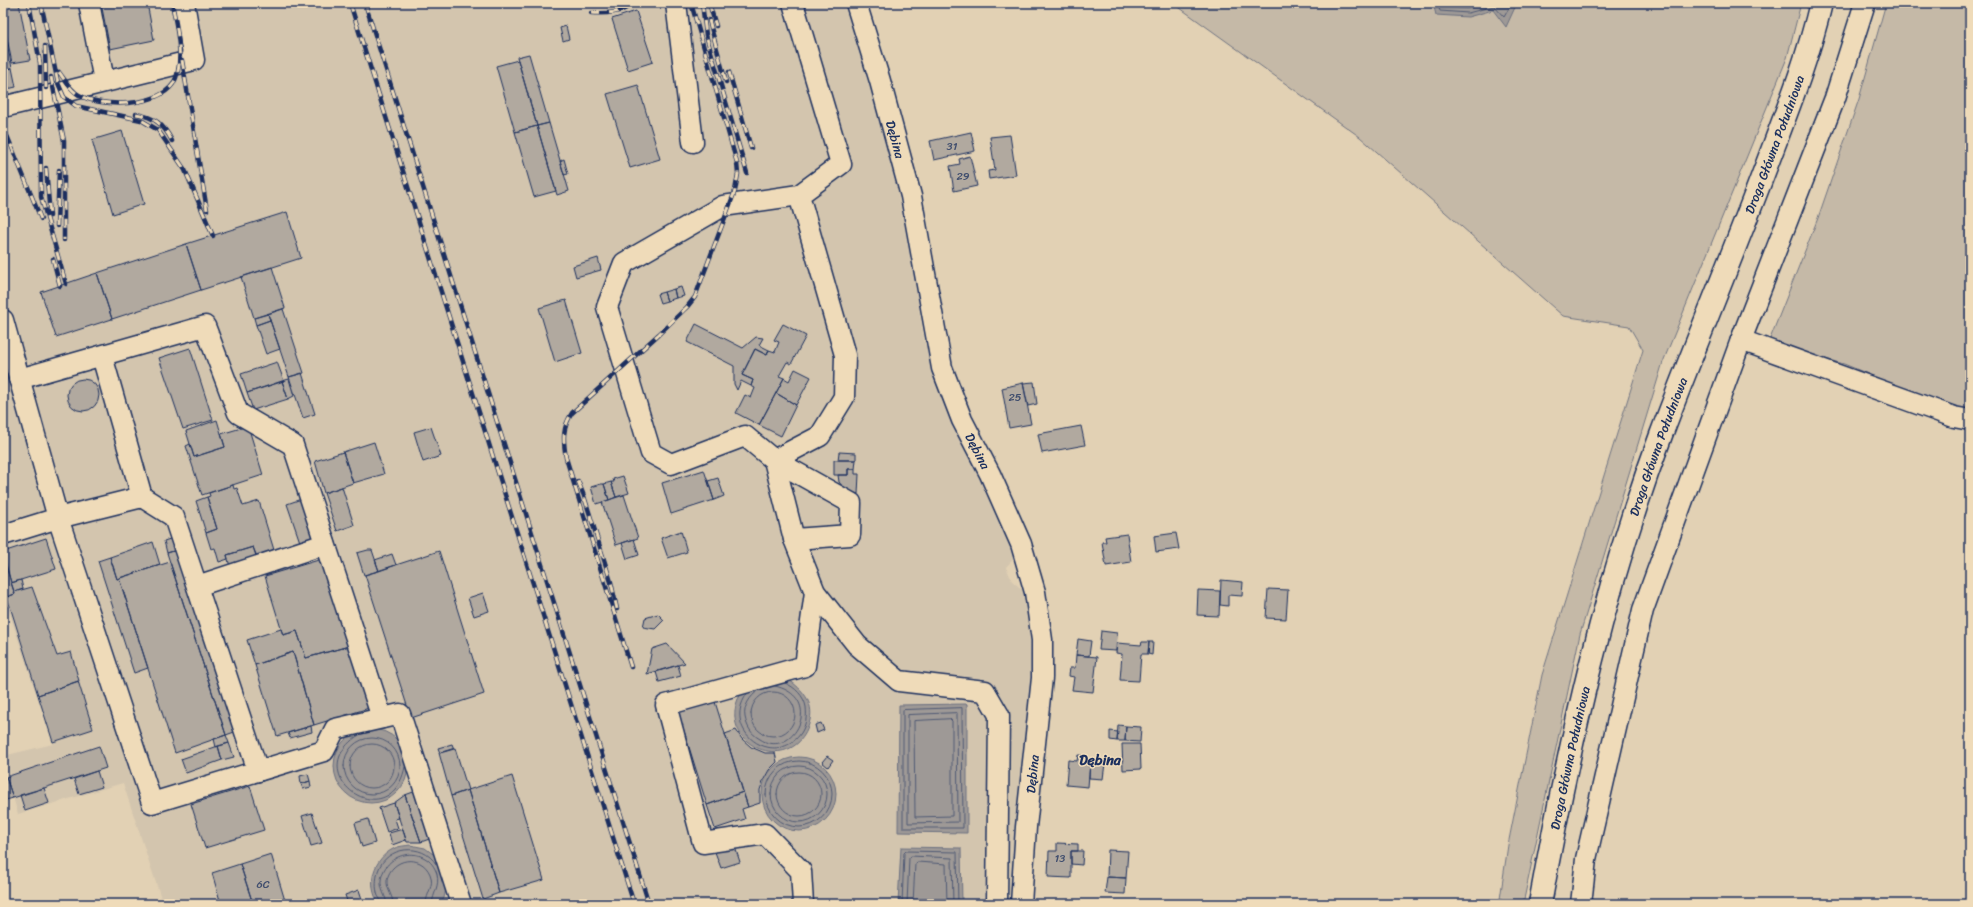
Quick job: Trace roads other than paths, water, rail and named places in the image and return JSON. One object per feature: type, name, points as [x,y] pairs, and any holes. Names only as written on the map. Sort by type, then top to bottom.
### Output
[{"type":"main road","name":"Droga Główna Południowa","points":[[1540,904],[1560,796],[1580,703],[1595,644],[1618,565],[1660,437],[1744,225],[1793,95],[1821,3]]},
{"type":"street","points":[[89,3],[104,81]]},
{"type":"street","points":[[3,107],[194,60],[184,3]]},
{"type":"street","points":[[676,3],[693,142]]},
{"type":"street","points":[[793,3],[841,164],[798,194],[723,206],[624,264],[607,307],[651,453],[671,464],[745,436],[774,460],[851,503],[850,535],[794,539]]},
{"type":"street","name":"Dębina","points":[[856,3],[880,81],[911,196],[942,368],[962,420],[990,474],[1022,544],[1035,592],[1042,640],[1042,678],[1026,827],[1021,904]]},
{"type":"street","points":[[1581,904],[1586,859],[1643,610],[1741,340],[1835,98],[1865,3]]},
{"type":"street","points":[[774,460],[820,436],[844,397],[845,355],[798,194]]},
{"type":"street","points":[[3,320],[58,518],[152,803],[324,751],[335,729],[400,714],[461,904]]},
{"type":"street","points":[[19,379],[205,326],[238,413],[293,445],[382,718]]},
{"type":"street","points":[[1741,340],[1954,416],[1970,420]]},
{"type":"street","points":[[102,356],[142,497],[174,517],[258,771]]},
{"type":"street","points":[[774,460],[794,539],[815,592],[857,645],[899,681],[985,691],[999,715],[998,904]]},
{"type":"street","points":[[3,535],[58,518],[142,497]]},
{"type":"street","points":[[197,586],[325,544]]},
{"type":"street","points":[[803,904],[801,871],[765,834],[703,843],[666,705],[805,666],[815,592]]},
{"type":"water","points":[[1433,3],[1517,3],[1506,27],[1493,10],[1468,17],[1436,15]]},
{"type":"water","points":[[789,680],[802,692],[809,702],[811,713],[810,720],[803,738],[791,748],[777,752],[762,750],[749,743],[739,731],[735,717],[738,699],[747,687]]},
{"type":"water","points":[[967,704],[967,833],[898,832],[899,705]]},
{"type":"water","points":[[364,729],[378,729],[392,735],[402,745],[408,759],[408,773],[402,787],[392,797],[378,803],[364,803],[350,797],[340,787],[334,773],[334,759],[340,745],[350,735]]},
{"type":"water","points":[[792,757],[806,757],[813,759],[826,767],[834,780],[836,794],[834,808],[826,821],[813,829],[806,831],[792,831],[785,829],[772,821],[764,808],[762,801],[762,787],[764,780],[772,767],[785,759]]},
{"type":"water","points":[[410,845],[425,848],[437,857],[447,884],[444,898],[440,904],[379,904],[373,888],[374,872],[377,865],[387,852],[397,847]]},
{"type":"water","points":[[901,847],[961,848],[962,904],[898,904]]},
{"type":"railway","points":[[29,3],[40,63],[41,197],[66,284]]},
{"type":"railway","points":[[41,3],[58,83],[64,97],[76,106],[141,120],[158,130],[185,170],[213,236]]},
{"type":"railway","points":[[59,72],[76,93],[89,99],[101,102],[128,103],[142,101],[165,92],[173,84],[179,66],[178,33],[172,3]]},
{"type":"railway","points":[[350,3],[634,904]]},
{"type":"railway","points":[[365,3],[649,904]]},
{"type":"railway","points":[[591,13],[619,11],[634,3]]},
{"type":"railway","points":[[631,667],[566,458],[564,434],[566,424],[572,413],[659,334],[687,307],[695,297],[735,191],[738,174],[737,163],[691,3]]},
{"type":"railway","points":[[702,3],[706,35],[747,173]]},
{"type":"railway","points":[[709,3],[716,26]]},
{"type":"railway","points":[[709,20],[726,82]]},
{"type":"railway","points":[[45,46],[46,88]]},
{"type":"railway","points":[[182,60],[207,210]]},
{"type":"railway","points":[[729,72],[751,148]]},
{"type":"railway","points":[[51,77],[64,141],[64,240]]},
{"type":"railway","points":[[136,114],[143,115],[154,120],[166,130],[172,141]]},
{"type":"railway","points":[[4,128],[41,219]]},
{"type":"railway","points":[[46,168],[50,216]]},
{"type":"railway","points":[[57,226],[59,170]]},
{"type":"railway","points":[[53,259],[60,286]]},
{"type":"railway","points":[[578,481],[611,582],[617,609]]},
{"type":"district","name":"Dębina","points":[[1100,760]]}]
